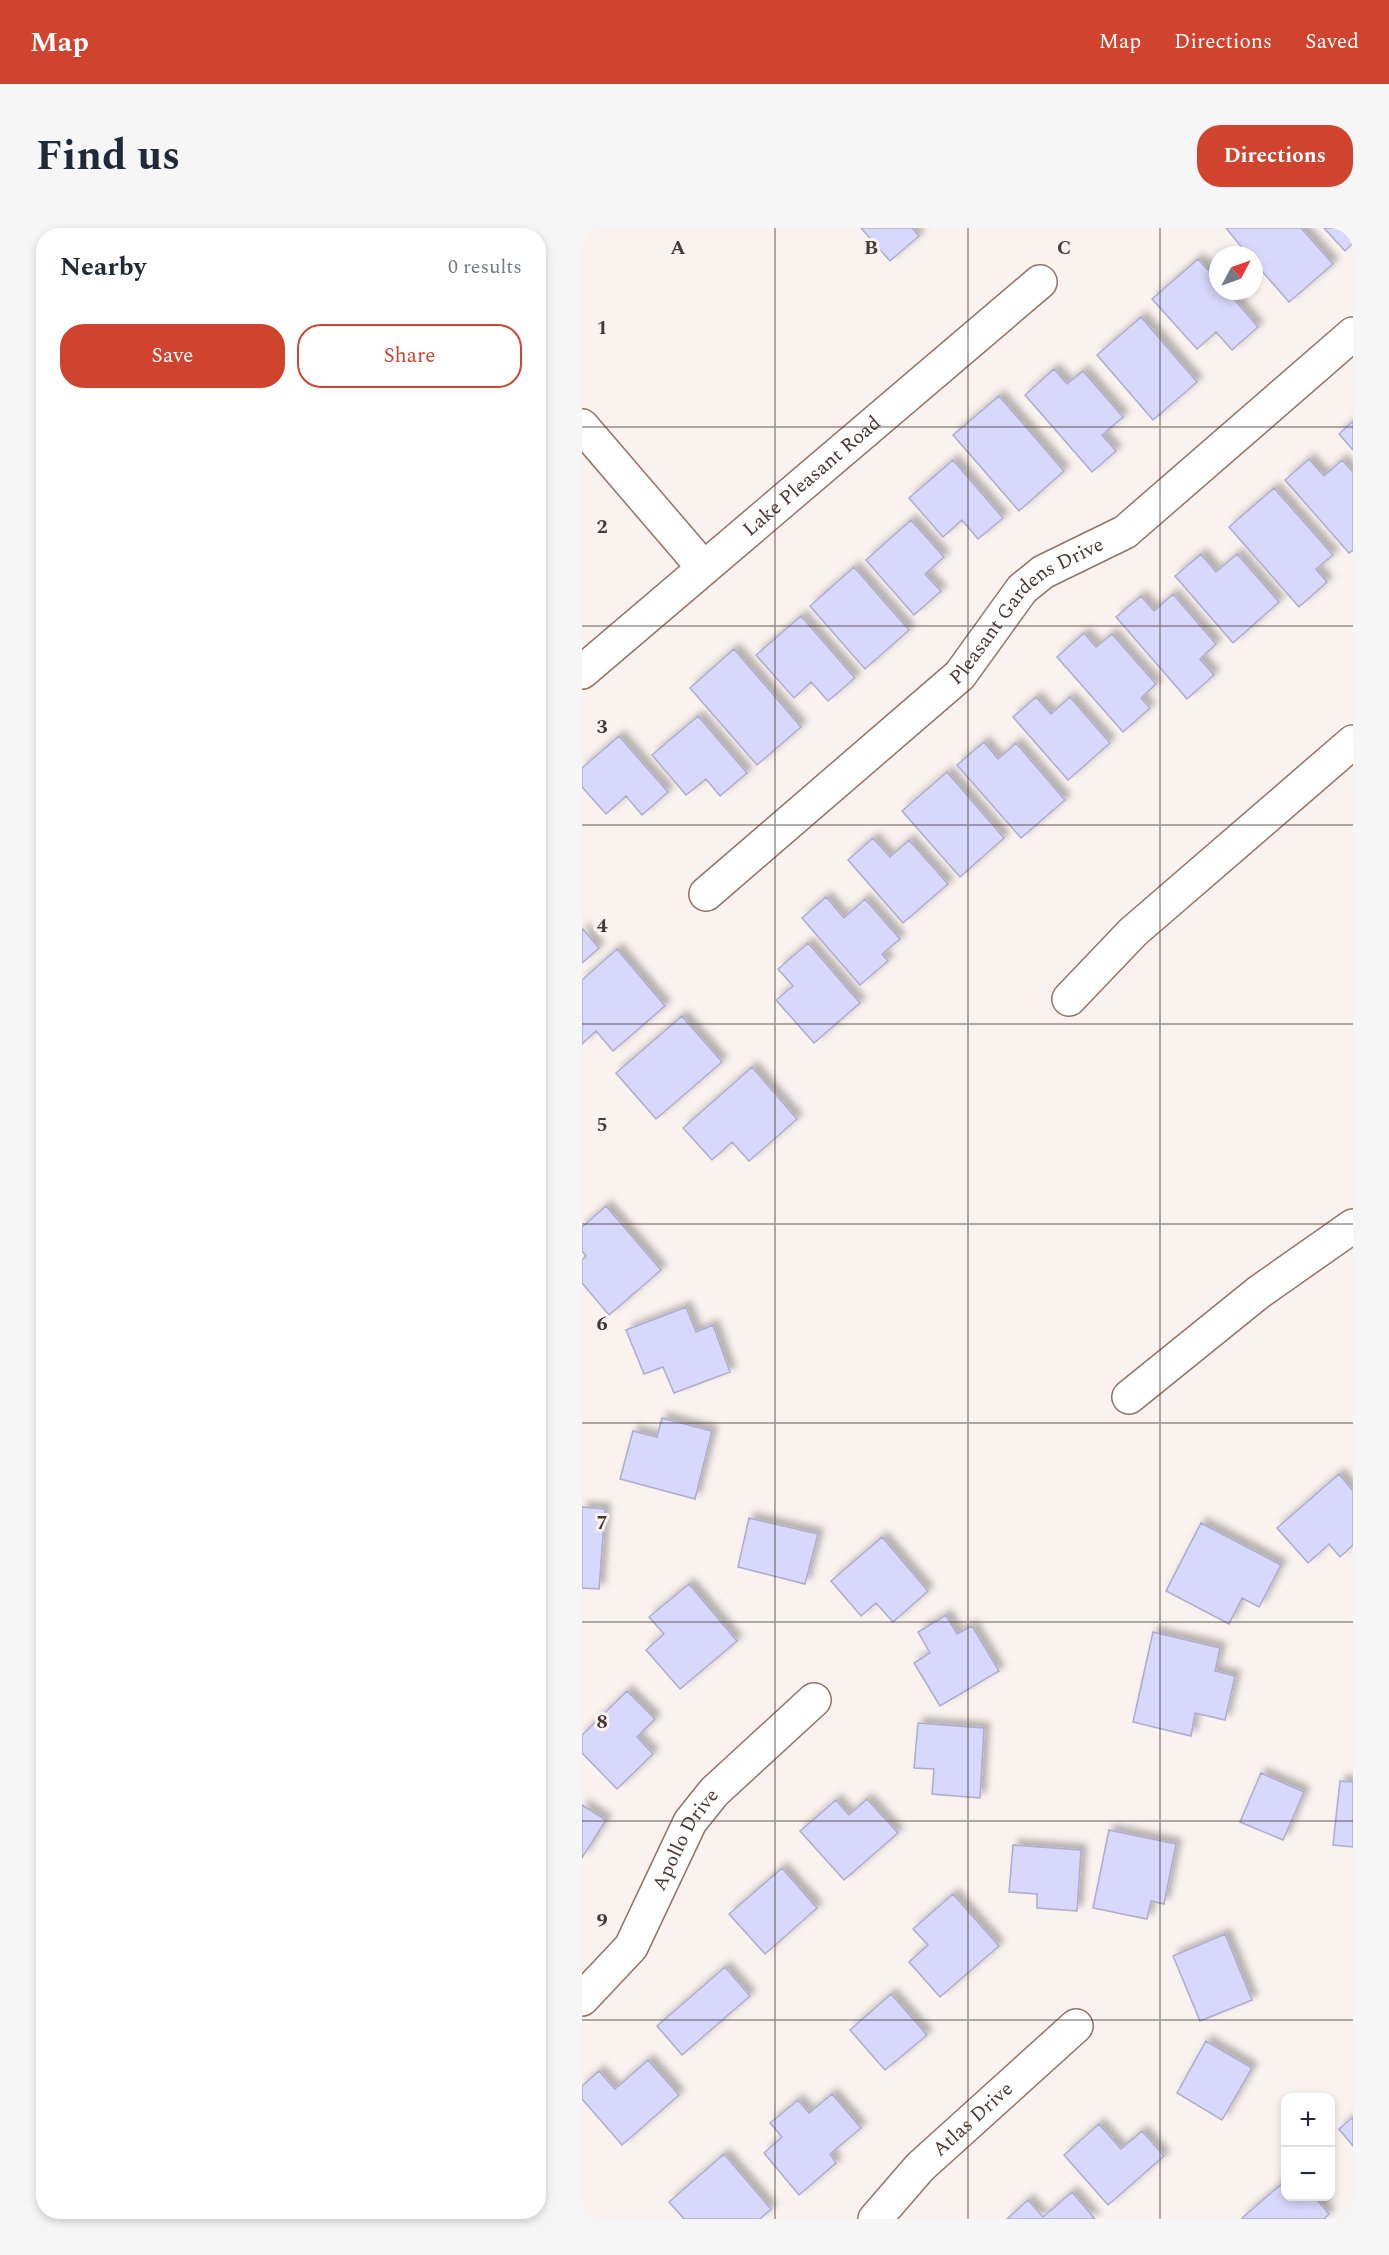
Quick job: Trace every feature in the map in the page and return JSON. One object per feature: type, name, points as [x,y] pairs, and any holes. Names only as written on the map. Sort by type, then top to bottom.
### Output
[{"type":"street","name":"Lake Pleasant Road","points":[[582,672],[1040,282]]},
{"type":"street","name":"Pleasant Gardens Drive","points":[[706,894],[960,675],[1022,589],[1043,572],[1125,532],[1353,334]]},
{"type":"street","points":[[582,426],[703,567]]},
{"type":"street","points":[[1069,999],[1133,932],[1353,742]]},
{"type":"street","points":[[1129,1397],[1259,1293],[1353,1226]]},
{"type":"street","name":"Apollo Drive","points":[[582,1999],[631,1947],[690,1821],[714,1792],[814,1700]]},
{"type":"street","name":"Atlas Drive","points":[[875,2219],[920,2167],[1076,2025]]},
{"type":"building","points":[[861,228],[912,228],[919,236],[890,261]]},
{"type":"building","points":[[1226,228],[1301,228],[1333,264],[1289,302],[1263,272],[1263,246],[1241,246]]},
{"type":"building","points":[[1324,228],[1353,228],[1353,243],[1345,251]]},
{"type":"building","points":[[1198,259],[1209,271],[1209,300],[1235,300],[1258,327],[1232,350],[1216,332],[1197,349],[1152,299]]},
{"type":"building","points":[[1141,317],[1197,382],[1153,420],[1097,355]]},
{"type":"building","points":[[1054,369],[1067,384],[1083,371],[1123,417],[1102,435],[1116,451],[1092,472],[1025,395]]},
{"type":"building","points":[[999,396],[1064,471],[1019,511],[953,435]]},
{"type":"building","points":[[1353,421],[1353,450],[1339,434]]},
{"type":"building","points":[[1309,459],[1324,476],[1342,460],[1353,472],[1353,550],[1349,553],[1285,480]]},
{"type":"building","points":[[953,460],[1003,518],[978,539],[962,520],[943,537],[909,498]]},
{"type":"building","points":[[1274,488],[1333,555],[1316,569],[1327,582],[1299,607],[1229,527]]},
{"type":"building","points":[[911,520],[944,557],[925,574],[941,591],[914,615],[866,560]]},
{"type":"building","points":[[1201,554],[1216,572],[1237,554],[1279,602],[1233,643],[1175,576]]},
{"type":"building","points":[[854,567],[909,630],[865,669],[810,606]]},
{"type":"building","points":[[1173,594],[1216,644],[1200,659],[1214,675],[1187,699],[1116,617],[1141,596],[1154,611]]},
{"type":"building","points":[[801,616],[855,678],[828,701],[811,682],[794,698],[756,655]]},
{"type":"building","points":[[1084,633],[1096,647],[1112,634],[1156,684],[1141,698],[1150,708],[1123,732],[1057,657]]},
{"type":"building","points":[[734,649],[801,727],[757,765],[690,688]]},
{"type":"building","points":[[1036,697],[1051,714],[1070,697],[1110,743],[1068,780],[1013,717]]},
{"type":"building","points":[[698,716],[747,773],[720,796],[706,779],[686,795],[652,755]]},
{"type":"building","points":[[619,736],[668,792],[642,815],[626,796],[606,814],[582,787],[582,768]]},
{"type":"building","points":[[984,742],[998,759],[1016,743],[1065,800],[1021,838],[957,765]]},
{"type":"building","points":[[947,772],[1004,838],[960,877],[902,811]]},
{"type":"building","points":[[873,838],[890,857],[909,840],[948,884],[903,923],[848,860]]},
{"type":"building","points":[[826,897],[844,918],[865,899],[900,939],[882,954],[888,961],[860,985],[802,918]]},
{"type":"building","points":[[582,928],[599,948],[582,963]]},
{"type":"building","points":[[808,943],[860,1003],[814,1043],[776,1000],[793,986],[778,969]]},
{"type":"building","points":[[617,949],[665,1006],[613,1051],[596,1031],[582,1044],[582,980]]},
{"type":"building","points":[[682,1016],[722,1062],[656,1119],[616,1073]]},
{"type":"building","points":[[752,1067],[797,1119],[749,1161],[732,1142],[712,1160],[683,1128]]},
{"type":"building","points":[[606,1206],[661,1270],[609,1315],[582,1283],[582,1260],[586,1256],[582,1251],[582,1227]]},
{"type":"building","points":[[686,1307],[696,1332],[713,1325],[730,1372],[674,1393],[663,1367],[644,1374],[626,1330]]},
{"type":"building","points":[[662,1418],[712,1431],[695,1499],[620,1479],[633,1431],[657,1437]]},
{"type":"building","points":[[1339,1474],[1353,1491],[1353,1545],[1340,1557],[1329,1544],[1308,1563],[1277,1528]]},
{"type":"building","points":[[582,1507],[605,1509],[599,1589],[582,1588]]},
{"type":"building","points":[[749,1518],[818,1534],[805,1584],[738,1567]]},
{"type":"building","points":[[1201,1523],[1281,1565],[1259,1607],[1242,1598],[1229,1624],[1166,1591]]},
{"type":"building","points":[[882,1537],[928,1591],[893,1622],[876,1603],[861,1616],[831,1581]]},
{"type":"building","points":[[689,1584],[737,1641],[680,1689],[646,1650],[664,1634],[649,1617]]},
{"type":"building","points":[[946,1615],[957,1634],[972,1626],[999,1671],[940,1706],[914,1663],[930,1653],[918,1632]]},
{"type":"building","points":[[1153,1632],[1220,1648],[1215,1671],[1235,1676],[1225,1720],[1195,1713],[1191,1736],[1133,1722]]},
{"type":"building","points":[[627,1691],[655,1719],[637,1737],[653,1754],[617,1789],[582,1753],[582,1735]]},
{"type":"building","points":[[918,1723],[984,1728],[980,1798],[932,1794],[934,1769],[914,1768]]},
{"type":"building","points":[[1261,1773],[1304,1792],[1283,1840],[1240,1822]]},
{"type":"building","points":[[1340,1781],[1353,1782],[1353,1847],[1333,1845]]},
{"type":"building","points":[[867,1799],[898,1833],[844,1880],[800,1831],[836,1800],[849,1815]]},
{"type":"building","points":[[582,1805],[606,1820],[582,1858]]},
{"type":"building","points":[[1109,1830],[1176,1844],[1164,1904],[1151,1901],[1147,1919],[1093,1908]]},
{"type":"building","points":[[1013,1845],[1081,1850],[1077,1911],[1037,1908],[1037,1894],[1009,1892]]},
{"type":"building","points":[[782,1868],[817,1908],[765,1954],[729,1914]]},
{"type":"building","points":[[953,1894],[999,1946],[940,1997],[909,1962],[928,1945],[913,1929]]},
{"type":"building","points":[[1225,1934],[1252,2000],[1200,2021],[1173,1956]]},
{"type":"building","points":[[725,1967],[750,1996],[682,2055],[657,2026]]},
{"type":"building","points":[[891,1994],[927,2035],[885,2070],[850,2030]]},
{"type":"building","points":[[1206,2041],[1252,2068],[1222,2120],[1177,2093]]},
{"type":"building","points":[[648,2060],[679,2095],[622,2145],[582,2099],[582,2086],[599,2071],[615,2089]]},
{"type":"building","points":[[832,2094],[861,2128],[830,2154],[836,2163],[799,2195],[764,2153],[782,2137],[770,2123],[798,2100],[809,2113]]},
{"type":"building","points":[[1353,2117],[1353,2146],[1339,2129]]},
{"type":"building","points":[[1099,2124],[1121,2149],[1142,2131],[1164,2156],[1108,2205],[1064,2155]]},
{"type":"building","points":[[724,2154],[771,2209],[760,2219],[684,2219],[669,2202]]},
{"type":"building","points":[[1281,2184],[1281,2201],[1318,2201],[1329,2214],[1324,2219],[1242,2218]]},
{"type":"building","points":[[1072,2192],[1095,2219],[1007,2219],[1028,2200],[1043,2217]]}]
